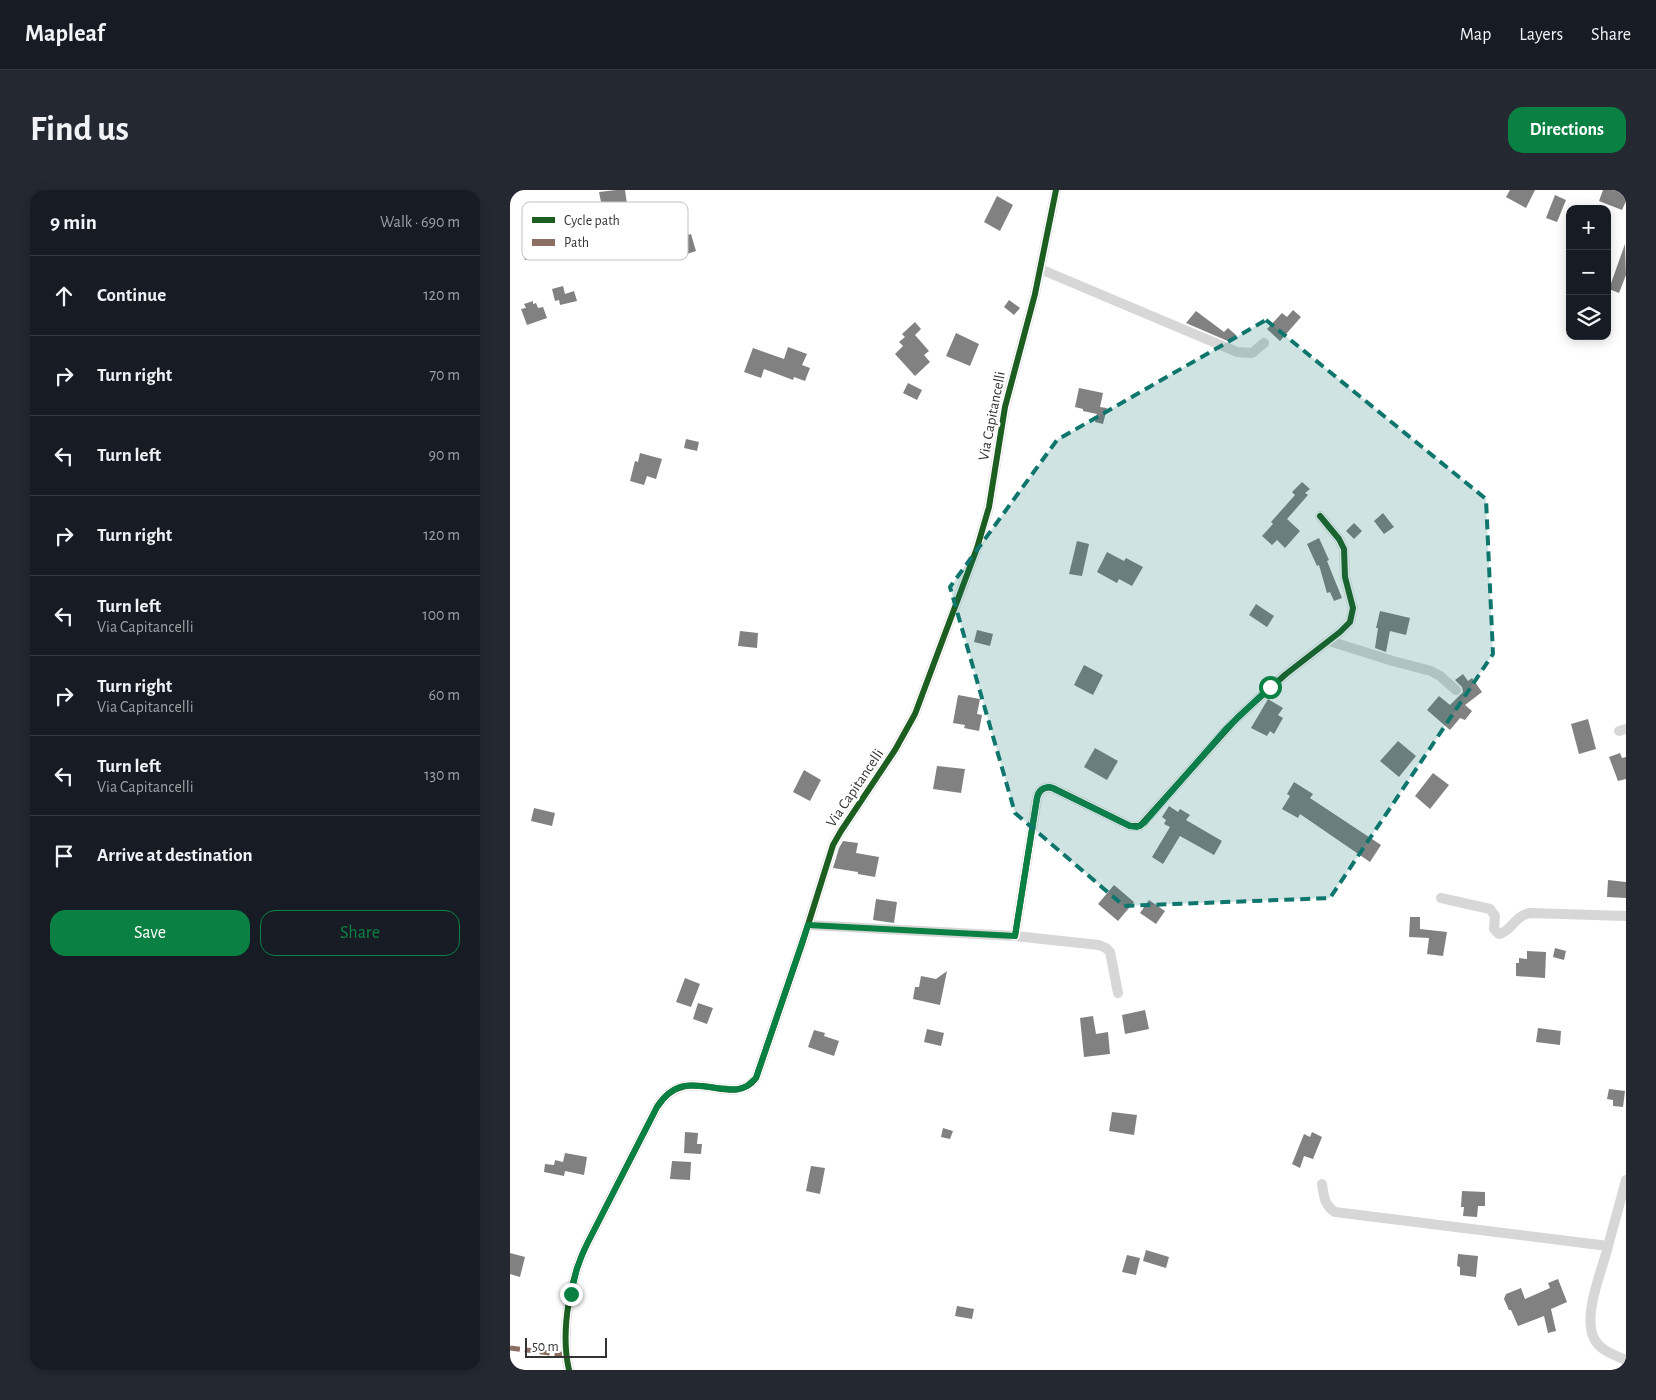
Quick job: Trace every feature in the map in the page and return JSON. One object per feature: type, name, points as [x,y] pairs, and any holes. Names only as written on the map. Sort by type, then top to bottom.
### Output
[{"type":"street","name":"Via Capitancelli","points":[[569,1370],[565,1350],[566,1332],[570,1300],[579,1262],[657,1107],[668,1093],[679,1087],[736,1089],[747,1086],[754,1081],[760,1069],[808,925],[828,857],[835,841],[895,750],[917,709],[977,548],[989,507],[1004,407],[1034,300],[1056,190]]},
{"type":"street","points":[[1040,269],[1238,352],[1252,353],[1264,343]]},
{"type":"street","points":[[1015,936],[1037,798],[1040,791],[1050,787],[1130,826],[1140,826],[1238,717],[1286,674],[1330,641],[1350,622],[1353,604],[1345,577],[1344,546],[1320,516]]},
{"type":"street","points":[[1330,641],[1388,660],[1431,671],[1456,690]]},
{"type":"street","points":[[1441,898],[1488,908],[1495,914],[1494,929],[1499,934],[1508,930],[1519,917],[1530,913],[1626,916]]},
{"type":"street","points":[[808,925],[1015,936],[1099,945],[1106,948],[1113,959],[1118,993]]},
{"type":"street","points":[[1626,1180],[1592,1308],[1591,1330],[1599,1346],[1626,1360]]},
{"type":"street","points":[[1322,1184],[1325,1202],[1335,1212],[1608,1246]]},
{"type":"highlighted area","points":[[1266,320],[1486,499],[1493,654],[1330,898],[1124,906],[1015,813],[950,587],[1057,440]]},
{"type":"building","points":[[625,190],[627,202],[601,202],[599,192]]},
{"type":"building","points":[[1510,190],[1535,190],[1526,208],[1506,197]]},
{"type":"building","points":[[1603,190],[1626,190],[1626,201],[1622,210],[1599,201]]},
{"type":"building","points":[[1555,195],[1566,200],[1557,222],[1546,218]]},
{"type":"building","points":[[997,196],[1013,205],[1000,231],[984,222]]},
{"type":"building","points":[[691,234],[696,251],[688,254],[688,235]]},
{"type":"building","points":[[1625,244],[1626,275],[1619,293],[1611,290],[1611,283]]},
{"type":"building","points":[[563,286],[565,294],[574,291],[577,301],[560,305],[559,300],[555,301],[552,289]]},
{"type":"building","points":[[1009,300],[1020,308],[1014,315],[1004,307]]},
{"type":"building","points":[[533,301],[533,304],[536,303],[538,308],[543,307],[547,318],[527,325],[521,309],[526,308],[524,304]]},
{"type":"building","points":[[1293,310],[1301,317],[1280,341],[1267,329],[1282,313],[1287,317]]},
{"type":"building","points":[[1196,311],[1224,332],[1228,328],[1236,335],[1230,342],[1186,323]]},
{"type":"building","points":[[915,322],[921,329],[915,335],[929,351],[924,355],[930,362],[915,376],[895,354],[903,346],[899,342],[905,337],[902,334]]},
{"type":"building","points":[[956,333],[979,344],[970,366],[946,356]]},
{"type":"building","points":[[788,347],[807,354],[802,365],[810,368],[805,381],[794,377],[793,380],[764,369],[761,378],[744,372],[753,348],[784,359]]},
{"type":"building","points":[[908,383],[922,390],[917,400],[903,393]]},
{"type":"building","points":[[1079,388],[1103,393],[1100,407],[1107,408],[1103,424],[1095,422],[1097,414],[1075,407]]},
{"type":"building","points":[[686,439],[699,442],[697,451],[684,448]]},
{"type":"building","points":[[640,453],[662,459],[656,479],[647,476],[644,485],[630,481],[635,461],[638,462]]},
{"type":"building","points":[[1302,482],[1310,489],[1305,493],[1308,495],[1287,519],[1300,531],[1285,548],[1277,540],[1272,545],[1262,536],[1273,524],[1271,522],[1295,495],[1292,492]]},
{"type":"building","points":[[1383,513],[1394,527],[1384,534],[1374,521]]},
{"type":"building","points":[[1354,523],[1362,531],[1354,539],[1346,531]]},
{"type":"building","points":[[1319,538],[1342,598],[1334,601],[1330,592],[1327,593],[1319,565],[1317,566],[1307,544]]},
{"type":"building","points":[[1077,541],[1089,544],[1082,576],[1069,574]]},
{"type":"building","points":[[1107,552],[1124,561],[1126,558],[1143,567],[1132,586],[1119,579],[1117,583],[1097,572]]},
{"type":"building","points":[[1256,604],[1274,616],[1267,627],[1249,615]]},
{"type":"building","points":[[1380,611],[1410,618],[1406,635],[1390,631],[1386,652],[1375,648],[1378,628],[1376,628]]},
{"type":"building","points":[[977,630],[993,634],[990,646],[974,642]]},
{"type":"building","points":[[740,631],[758,633],[757,648],[738,646]]},
{"type":"building","points":[[1084,665],[1103,675],[1093,695],[1074,685]]},
{"type":"building","points":[[1463,674],[1468,681],[1472,678],[1482,692],[1465,705],[1472,711],[1465,720],[1460,718],[1450,730],[1427,710],[1439,696],[1450,705],[1463,692],[1462,687],[1455,680]]},
{"type":"building","points":[[958,695],[980,699],[977,714],[982,715],[979,731],[964,728],[965,725],[953,723]]},
{"type":"building","points":[[1268,699],[1283,708],[1278,715],[1283,718],[1274,734],[1270,731],[1267,736],[1251,728]]},
{"type":"building","points":[[1588,719],[1596,749],[1579,754],[1571,724]]},
{"type":"building","points":[[1398,741],[1416,756],[1399,777],[1380,761]]},
{"type":"building","points":[[1095,748],[1118,761],[1107,780],[1084,767]]},
{"type":"building","points":[[1620,753],[1622,758],[1626,757],[1626,779],[1618,781],[1609,757]]},
{"type":"building","points":[[937,766],[965,769],[961,793],[933,789]]},
{"type":"building","points":[[804,770],[821,780],[810,801],[793,792]]},
{"type":"building","points":[[1433,773],[1449,785],[1430,809],[1415,796]]},
{"type":"building","points":[[1294,782],[1313,794],[1310,798],[1381,845],[1370,862],[1300,814],[1298,818],[1282,809],[1290,796],[1287,794]]},
{"type":"building","points":[[1169,806],[1178,812],[1180,809],[1190,815],[1186,820],[1222,841],[1214,855],[1180,836],[1163,864],[1152,857],[1170,827],[1164,824],[1166,820],[1162,817]]},
{"type":"building","points":[[534,808],[555,813],[552,826],[531,821]]},
{"type":"building","points":[[843,841],[858,843],[856,853],[879,857],[875,877],[833,868]]},
{"type":"building","points":[[1608,880],[1626,882],[1626,898],[1607,897]]},
{"type":"building","points":[[1114,885],[1134,902],[1118,921],[1098,904]]},
{"type":"building","points":[[876,899],[897,902],[894,923],[873,920]]},
{"type":"building","points":[[1149,900],[1165,911],[1156,924],[1140,913]]},
{"type":"building","points":[[1410,917],[1420,917],[1420,929],[1447,932],[1443,956],[1427,954],[1429,938],[1409,937]]},
{"type":"building","points":[[1555,948],[1566,951],[1564,960],[1553,957]]},
{"type":"building","points":[[1527,951],[1546,952],[1545,978],[1516,976],[1516,963],[1519,963],[1519,958],[1527,959]]},
{"type":"building","points":[[947,971],[940,1005],[913,999],[915,987],[919,987],[921,976],[936,979]]},
{"type":"building","points":[[685,978],[700,984],[691,1007],[676,1002]]},
{"type":"building","points":[[698,1003],[713,1008],[707,1024],[693,1019]]},
{"type":"building","points":[[1145,1010],[1149,1029],[1125,1034],[1122,1015]]},
{"type":"building","points":[[1093,1016],[1096,1034],[1108,1032],[1110,1054],[1084,1057],[1080,1018]]},
{"type":"building","points":[[1538,1028],[1561,1031],[1560,1045],[1536,1042]]},
{"type":"building","points":[[927,1029],[944,1033],[941,1046],[924,1042]]},
{"type":"building","points":[[814,1030],[825,1033],[824,1036],[839,1041],[834,1056],[808,1047]]},
{"type":"building","points":[[1609,1089],[1625,1091],[1623,1107],[1613,1106],[1613,1100],[1607,1099]]},
{"type":"building","points":[[1112,1112],[1137,1115],[1134,1135],[1109,1131]]},
{"type":"building","points":[[943,1128],[953,1131],[950,1139],[941,1137]]},
{"type":"building","points":[[685,1132],[698,1133],[697,1144],[702,1144],[701,1154],[684,1153]]},
{"type":"building","points":[[1312,1132],[1322,1137],[1313,1159],[1304,1156],[1300,1168],[1292,1164],[1304,1134],[1310,1137]]},
{"type":"building","points":[[565,1153],[587,1157],[584,1175],[565,1171],[564,1176],[544,1172],[545,1164],[554,1165],[555,1160],[563,1162]]},
{"type":"building","points":[[672,1161],[691,1162],[690,1180],[670,1179]]},
{"type":"building","points":[[811,1166],[825,1168],[820,1194],[806,1191]]},
{"type":"building","points":[[1462,1191],[1485,1192],[1485,1206],[1478,1206],[1477,1217],[1463,1216],[1464,1207],[1461,1207]]},
{"type":"building","points":[[1146,1250],[1169,1257],[1166,1268],[1143,1261]]},
{"type":"building","points":[[510,1253],[525,1257],[520,1277],[510,1274]]},
{"type":"building","points":[[1458,1254],[1478,1256],[1476,1277],[1460,1275],[1460,1267],[1457,1266]]},
{"type":"building","points":[[1127,1255],[1140,1258],[1136,1275],[1122,1272]]},
{"type":"building","points":[[1558,1279],[1567,1302],[1551,1309],[1556,1331],[1548,1333],[1544,1316],[1518,1326],[1504,1299],[1506,1294],[1521,1288],[1525,1299],[1550,1288],[1548,1283]]},
{"type":"building","points":[[957,1306],[974,1309],[972,1319],[955,1316]]},
{"type":"marked path","points":[[510,1348],[566,1355]]},
{"type":"cycle path","points":[[569,1370],[566,1355],[566,1322],[568,1304],[576,1271],[588,1242],[657,1107],[669,1093],[682,1087],[696,1085],[735,1090],[746,1087],[756,1078],[802,944],[833,845],[895,750],[915,714],[977,548],[989,507],[1005,407],[1035,294],[1056,190]]},
{"type":"cycle path","points":[[1015,936],[1037,798],[1041,791],[1045,788],[1053,788],[1130,826],[1140,826],[1238,717],[1286,674],[1350,622],[1353,608],[1345,577],[1344,549],[1339,539],[1320,516]]},
{"type":"route","points":[[571,1294],[577,1268],[584,1250],[657,1107],[664,1097],[675,1088],[686,1086],[739,1089],[747,1086],[756,1078],[808,925],[1015,936],[1037,798],[1040,791],[1050,787],[1130,826],[1140,826],[1226,729],[1270,687]]}]
